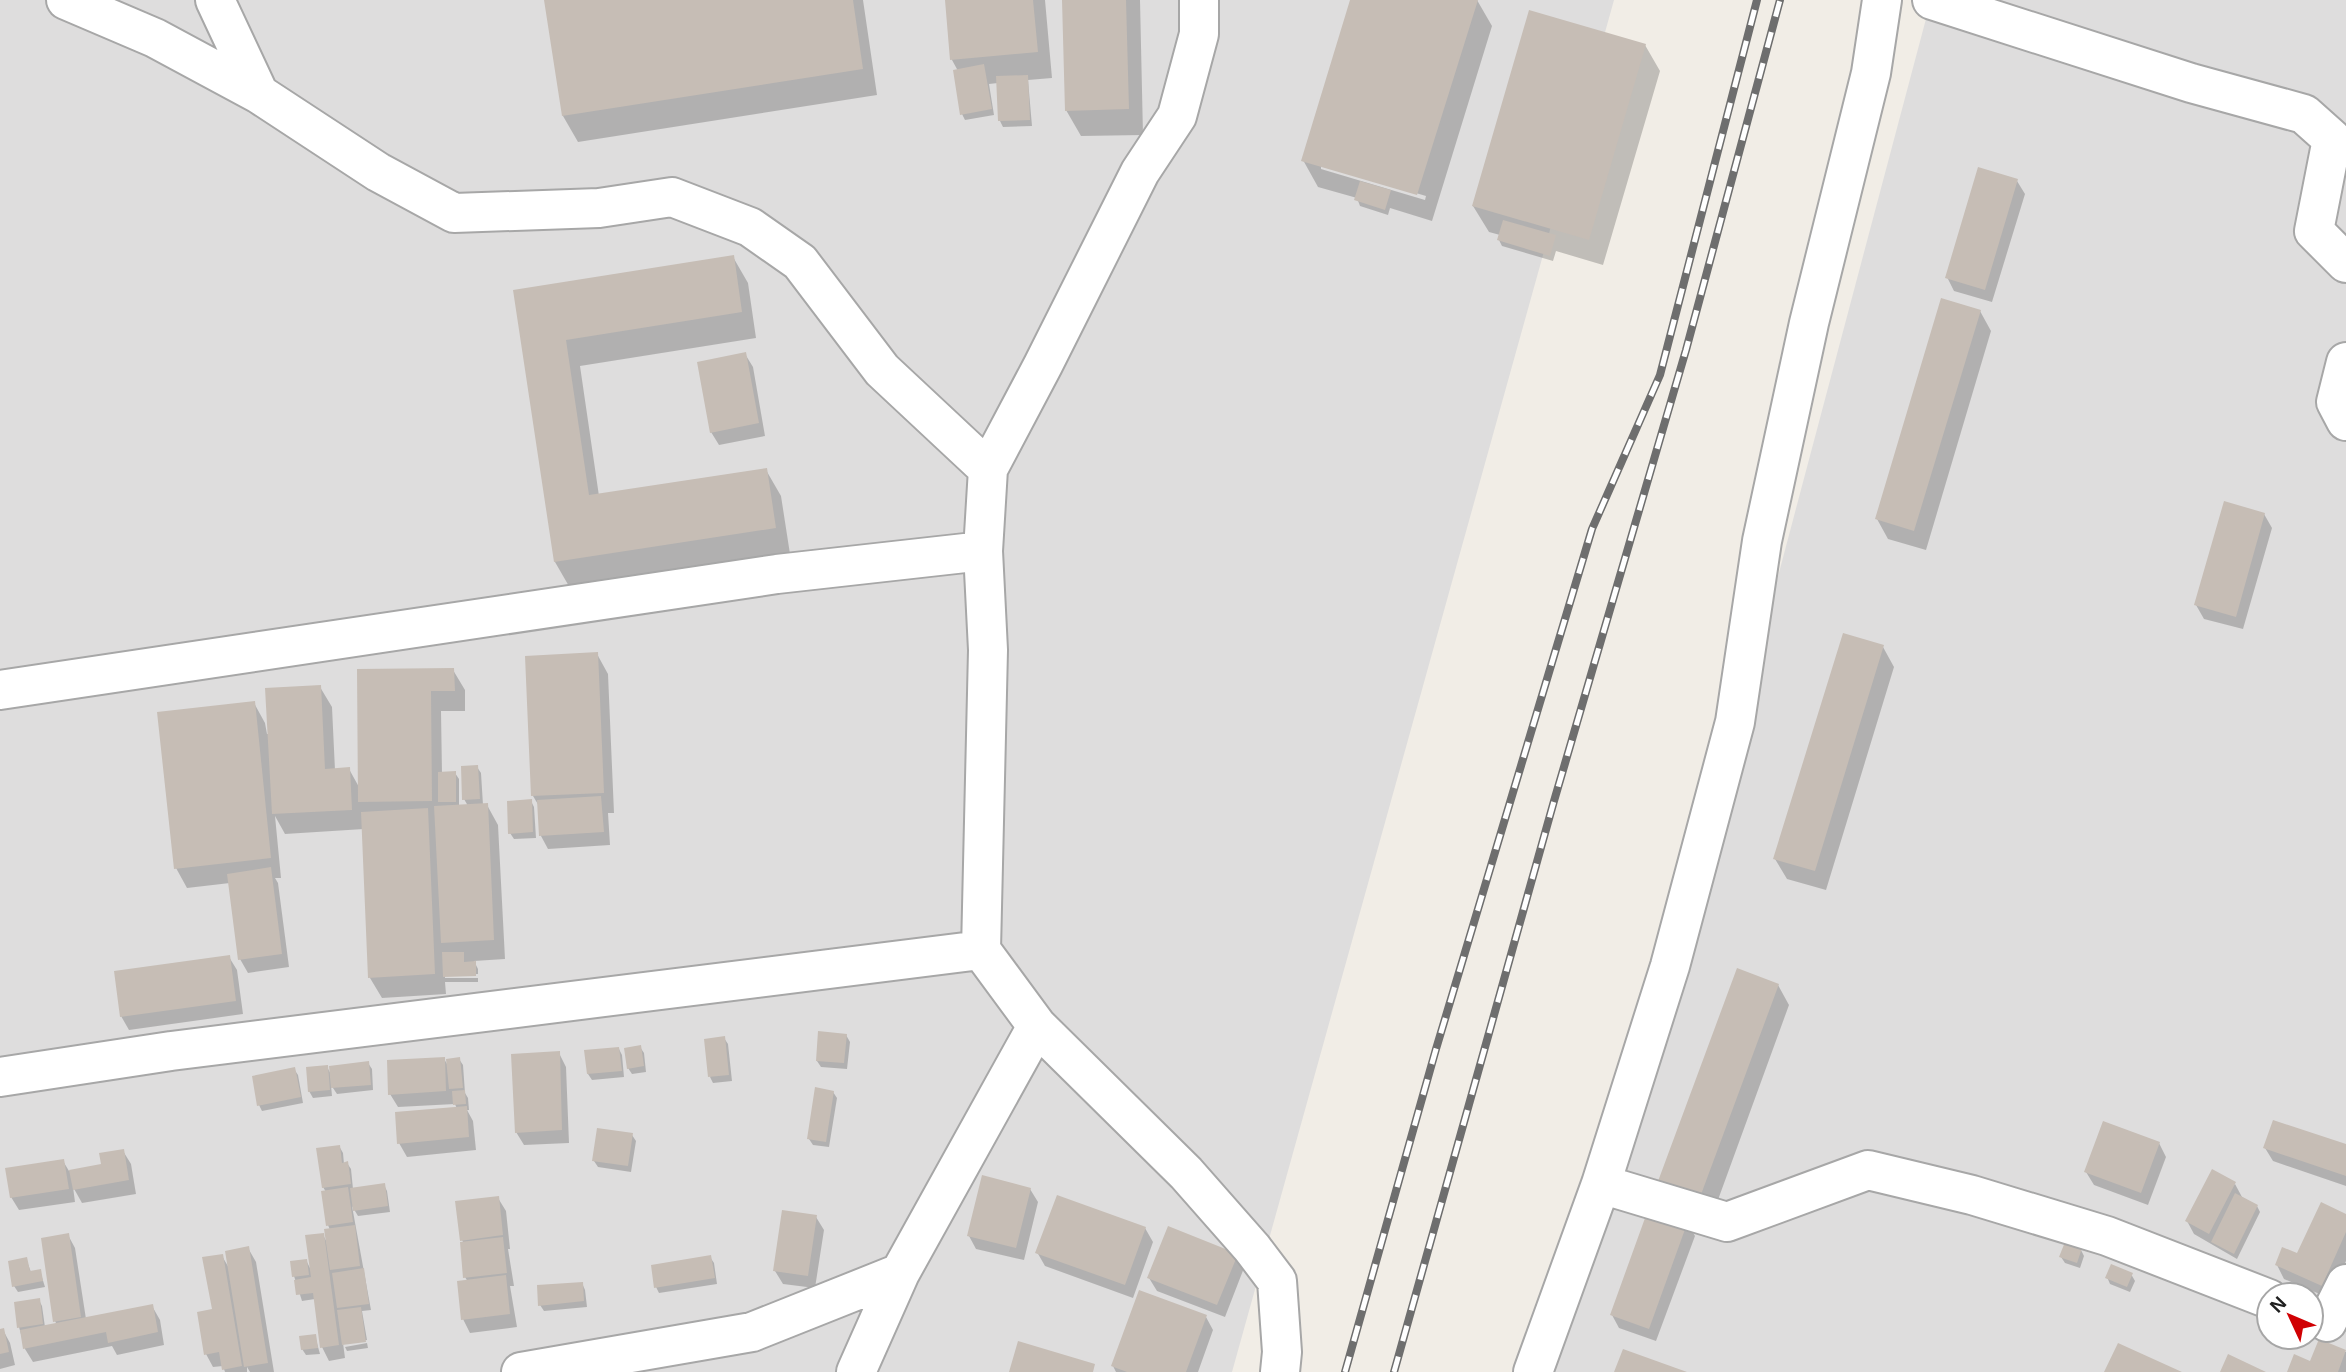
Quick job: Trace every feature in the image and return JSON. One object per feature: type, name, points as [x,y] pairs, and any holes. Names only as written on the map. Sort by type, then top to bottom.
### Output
[{"type":"street","points":[[66,0],[155,38],[259,94],[378,172],[454,213],[599,208],[672,197],[750,227],[800,262],[883,370],[988,469]]},
{"type":"street","points":[[215,0],[259,94]]},
{"type":"street","points":[[1199,0],[1199,34],[1177,116],[1140,172],[988,469],[983,551],[988,650],[981,950],[1037,1026],[1186,1173],[1252,1248],[1277,1281],[1282,1352],[1280,1372]]},
{"type":"street","points":[[1533,1372],[1601,1184],[1670,966],[1735,722],[1762,541],[1809,323],[1871,73],[1882,0]]},
{"type":"street","points":[[1932,0],[2191,83],[2304,114],[2332,139],[2314,231],[2346,264]]},
{"type":"street","points":[[2346,362],[2336,401],[2346,421]]},
{"type":"street","points":[[0,690],[777,574],[983,551]]},
{"type":"street","points":[[0,1077],[171,1051],[981,950]]},
{"type":"street","points":[[856,1372],[900,1273],[1037,1026]]},
{"type":"street","points":[[1601,1184],[1727,1222],[1868,1170],[1972,1195],[2107,1236],[2255,1294]]},
{"type":"street","points":[[521,1372],[752,1332],[900,1273]]},
{"type":"street","points":[[2328,1322],[2346,1284]]},
{"type":"shaded area","points":[[0,0],[1614,0],[1232,1372],[0,1372]]},
{"type":"shaded area","points":[[1931,0],[2346,0],[2346,1372],[1543,1372],[1742,712]]},
{"type":"building","points":[[544,0],[853,0],[863,69],[562,116]]},
{"type":"building","points":[[945,0],[1033,0],[1038,52],[950,60]]},
{"type":"building","points":[[1062,0],[1126,0],[1129,109],[1065,111]]},
{"type":"building","points":[[1350,0],[1478,0],[1417,195],[1301,161]]},
{"type":"building","points":[[1529,10],[1646,44],[1589,240],[1472,206]]},
{"type":"building","points":[[984,64],[992,109],[960,115],[953,70]]},
{"type":"building","points":[[1028,75],[1030,120],[998,121],[996,76]]},
{"type":"building","points":[[1978,167],[2018,179],[1985,290],[1945,278]]},
{"type":"building","points":[[1360,181],[1391,190],[1385,210],[1354,200]]},
{"type":"building","points":[[1503,220],[1556,235],[1550,256],[1497,240]]},
{"type":"building","points":[[734,255],[742,312],[566,340],[589,495],[767,468],[776,528],[554,562],[513,290]]},
{"type":"building","points":[[1941,298],[1981,310],[1914,531],[1875,519]]},
{"type":"building","points":[[746,352],[759,423],[710,433],[697,362]]},
{"type":"building","points":[[2224,501],[2265,513],[2236,617],[2194,605]]},
{"type":"building","points":[[1843,633],[1884,645],[1815,871],[1773,859]]},
{"type":"building","points":[[598,652],[604,793],[531,796],[525,656]]},
{"type":"building","points":[[454,668],[455,691],[431,691],[432,801],[358,802],[357,669]]},
{"type":"building","points":[[321,685],[325,769],[350,767],[352,810],[272,814],[265,688]]},
{"type":"building","points":[[255,701],[271,858],[174,869],[157,712]]},
{"type":"building","points":[[478,765],[480,799],[462,800],[461,766]]},
{"type":"building","points":[[456,771],[456,802],[438,802],[438,772]]},
{"type":"building","points":[[601,796],[604,832],[539,836],[537,800]]},
{"type":"building","points":[[532,799],[533,832],[508,834],[507,801]]},
{"type":"building","points":[[488,803],[494,940],[441,943],[434,806]]},
{"type":"building","points":[[428,808],[435,974],[368,978],[361,812]]},
{"type":"building","points":[[271,867],[282,954],[238,960],[227,874]]},
{"type":"building","points":[[442,952],[464,952],[464,962],[476,961],[476,976],[443,977]]},
{"type":"building","points":[[230,955],[236,1001],[120,1017],[114,971]]},
{"type":"building","points":[[1737,968],[1779,984],[1699,1200],[1657,1184]]},
{"type":"building","points":[[818,1031],[847,1034],[844,1063],[816,1061]]},
{"type":"building","points":[[725,1036],[729,1075],[708,1077],[704,1039]]},
{"type":"building","points":[[641,1045],[644,1066],[627,1069],[624,1048]]},
{"type":"building","points":[[619,1047],[622,1071],[587,1074],[584,1050]]},
{"type":"building","points":[[560,1051],[562,1130],[515,1133],[511,1054]]},
{"type":"building","points":[[445,1057],[446,1091],[388,1095],[387,1060]]},
{"type":"building","points":[[460,1057],[463,1088],[449,1089],[446,1059]]},
{"type":"building","points":[[369,1061],[371,1085],[331,1088],[329,1066]]},
{"type":"building","points":[[328,1065],[330,1090],[308,1092],[306,1067]]},
{"type":"building","points":[[295,1067],[301,1097],[257,1106],[252,1076]]},
{"type":"building","points":[[815,1087],[834,1091],[826,1142],[807,1139]]},
{"type":"building","points":[[465,1090],[466,1104],[453,1105],[452,1091]]},
{"type":"building","points":[[467,1106],[469,1137],[397,1144],[395,1112]]},
{"type":"building","points":[[2273,1120],[2346,1144],[2346,1176],[2263,1148]]},
{"type":"building","points":[[2103,1121],[2160,1142],[2141,1193],[2084,1172]]},
{"type":"building","points":[[597,1128],[633,1133],[628,1166],[592,1161]]},
{"type":"building","points":[[340,1145],[342,1163],[348,1161],[351,1184],[322,1188],[316,1148]]},
{"type":"building","points":[[124,1149],[129,1180],[73,1190],[69,1170],[101,1164],[99,1153]]},
{"type":"building","points":[[64,1159],[69,1189],[10,1198],[5,1168]]},
{"type":"building","points":[[2212,1169],[2236,1182],[2209,1234],[2185,1221]]},
{"type":"building","points":[[982,1175],[1031,1188],[1016,1248],[967,1236]]},
{"type":"building","points":[[385,1183],[388,1206],[353,1211],[350,1188]]},
{"type":"building","points":[[348,1187],[353,1222],[326,1226],[321,1191]]},
{"type":"building","points":[[2235,1193],[2258,1205],[2234,1254],[2211,1242]]},
{"type":"building","points":[[1057,1195],[1146,1227],[1125,1285],[1035,1253]]},
{"type":"building","points":[[499,1196],[503,1235],[460,1241],[455,1201]]},
{"type":"building","points":[[2321,1202],[2346,1214],[2346,1232],[2324,1281],[2311,1281],[2275,1265],[2282,1247],[2297,1253]]},
{"type":"building","points":[[1649,1207],[1688,1221],[1649,1329],[1610,1315]]},
{"type":"building","points":[[782,1210],[817,1215],[808,1276],[773,1271]]},
{"type":"building","points":[[355,1225],[360,1266],[330,1270],[324,1229]]},
{"type":"building","points":[[1168,1226],[1238,1254],[1217,1305],[1147,1278]]},
{"type":"building","points":[[69,1233],[81,1317],[53,1322],[41,1238]]},
{"type":"building","points":[[324,1233],[339,1345],[320,1348],[313,1293],[296,1295],[294,1280],[311,1277],[305,1235]]},
{"type":"building","points":[[503,1237],[507,1273],[463,1278],[460,1242]]},
{"type":"building","points":[[2065,1242],[2082,1248],[2077,1263],[2059,1257]]},
{"type":"building","points":[[249,1246],[268,1363],[244,1367],[225,1251]]},
{"type":"building","points":[[223,1254],[242,1366],[222,1370],[219,1352],[204,1355],[197,1312],[212,1309],[202,1257]]},
{"type":"building","points":[[711,1255],[715,1278],[654,1288],[651,1265]]},
{"type":"building","points":[[27,1257],[30,1271],[41,1269],[43,1281],[12,1287],[8,1261]]},
{"type":"building","points":[[307,1259],[309,1275],[292,1277],[290,1261]]},
{"type":"building","points":[[2111,1264],[2133,1273],[2127,1287],[2105,1278]]},
{"type":"building","points":[[364,1268],[369,1304],[337,1308],[332,1273]]},
{"type":"building","points":[[506,1275],[510,1314],[461,1320],[457,1281]]},
{"type":"building","points":[[583,1282],[584,1301],[538,1306],[537,1285]]},
{"type":"building","points":[[1139,1290],[1207,1315],[1186,1372],[1127,1372],[1111,1366]]},
{"type":"building","points":[[40,1298],[43,1324],[17,1328],[14,1302]]},
{"type":"building","points":[[153,1304],[158,1332],[108,1343],[106,1332],[23,1349],[20,1330]]},
{"type":"building","points":[[361,1307],[366,1342],[342,1345],[337,1310]]},
{"type":"building","points":[[4,1328],[9,1352],[0,1354],[0,1329]]},
{"type":"building","points":[[316,1334],[318,1348],[301,1350],[299,1336]]},
{"type":"building","points":[[1018,1341],[1095,1364],[1093,1372],[1009,1372]]},
{"type":"building","points":[[2325,1341],[2346,1350],[2338,1372],[2287,1372],[2294,1354],[2310,1361],[2314,1351],[2325,1351]]},
{"type":"building","points":[[2118,1343],[2182,1372],[2104,1372]]},
{"type":"building","points":[[1623,1349],[1687,1372],[1614,1372]]},
{"type":"building","points":[[2228,1354],[2266,1372],[2220,1372]]},
{"type":"railway","points":[[1345,1372],[1436,1049],[1592,529],[1660,375],[1757,0]]},
{"type":"railway","points":[[1394,1372],[1554,801],[1686,350],[1780,0]]}]
